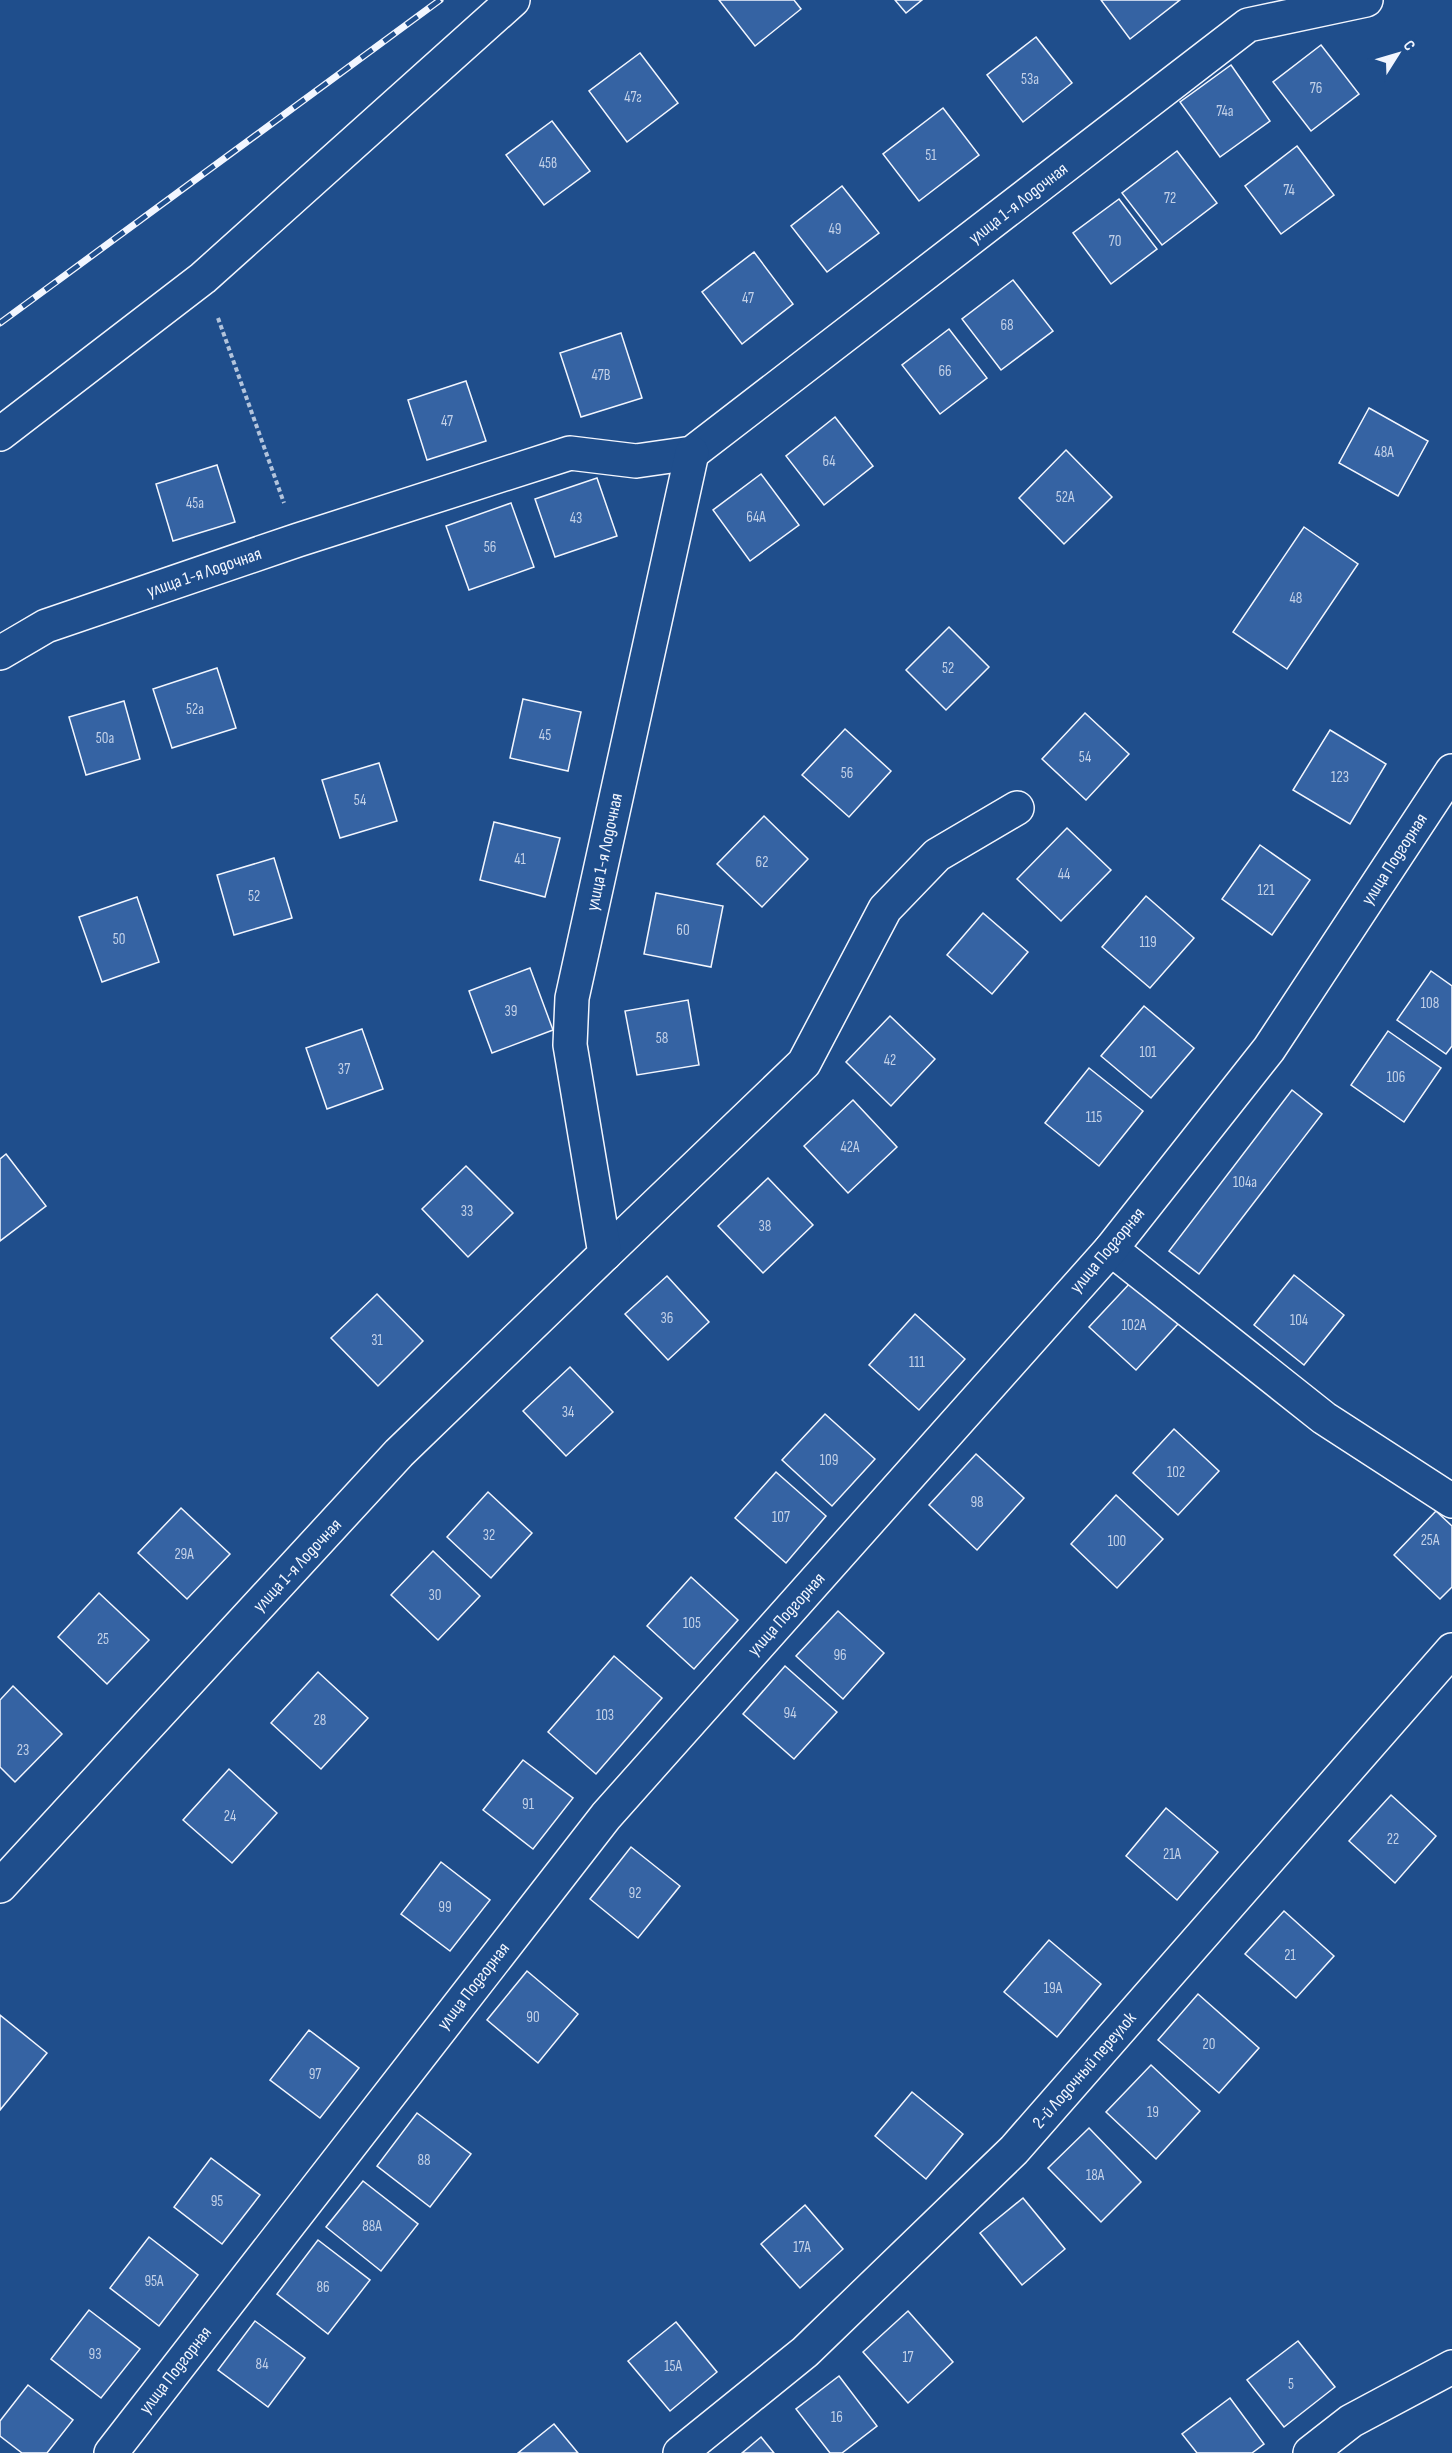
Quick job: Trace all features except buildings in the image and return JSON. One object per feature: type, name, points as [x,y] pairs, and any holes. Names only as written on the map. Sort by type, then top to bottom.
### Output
[{"type":"street","points":[[0,434],[203,278],[513,0]]},
{"type":"street","name":"улица 1-я Лодочная","points":[[0,653],[46,626],[298,540],[570,453],[636,461],[692,453],[1248,25],[1366,0]]},
{"type":"street","name":"улица 1-я Лодочная","points":[[604,1254],[570,1045],[572,998],[692,453]]},
{"type":"street","name":"улица Подгорная","points":[[111,2453],[606,1816],[1111,1249],[1269,1049],[1452,771]]},
{"type":"street","name":"улица 1-я Лодочная","points":[[0,1886],[399,1453],[804,1063],[885,909],[937,855],[1017,808]]},
{"type":"street","points":[[1111,1249],[1324,1418],[1452,1501]]},
{"type":"street","name":"2-й Лодочный переулок","points":[[680,2453],[805,2352],[1014,2150],[1452,1650]]},
{"type":"street","points":[[1310,2453],[1352,2421],[1452,2367]]},
{"type":"path","points":[[203,278],[298,540]]},
{"type":"railway","points":[[0,323],[440,0]]}]
